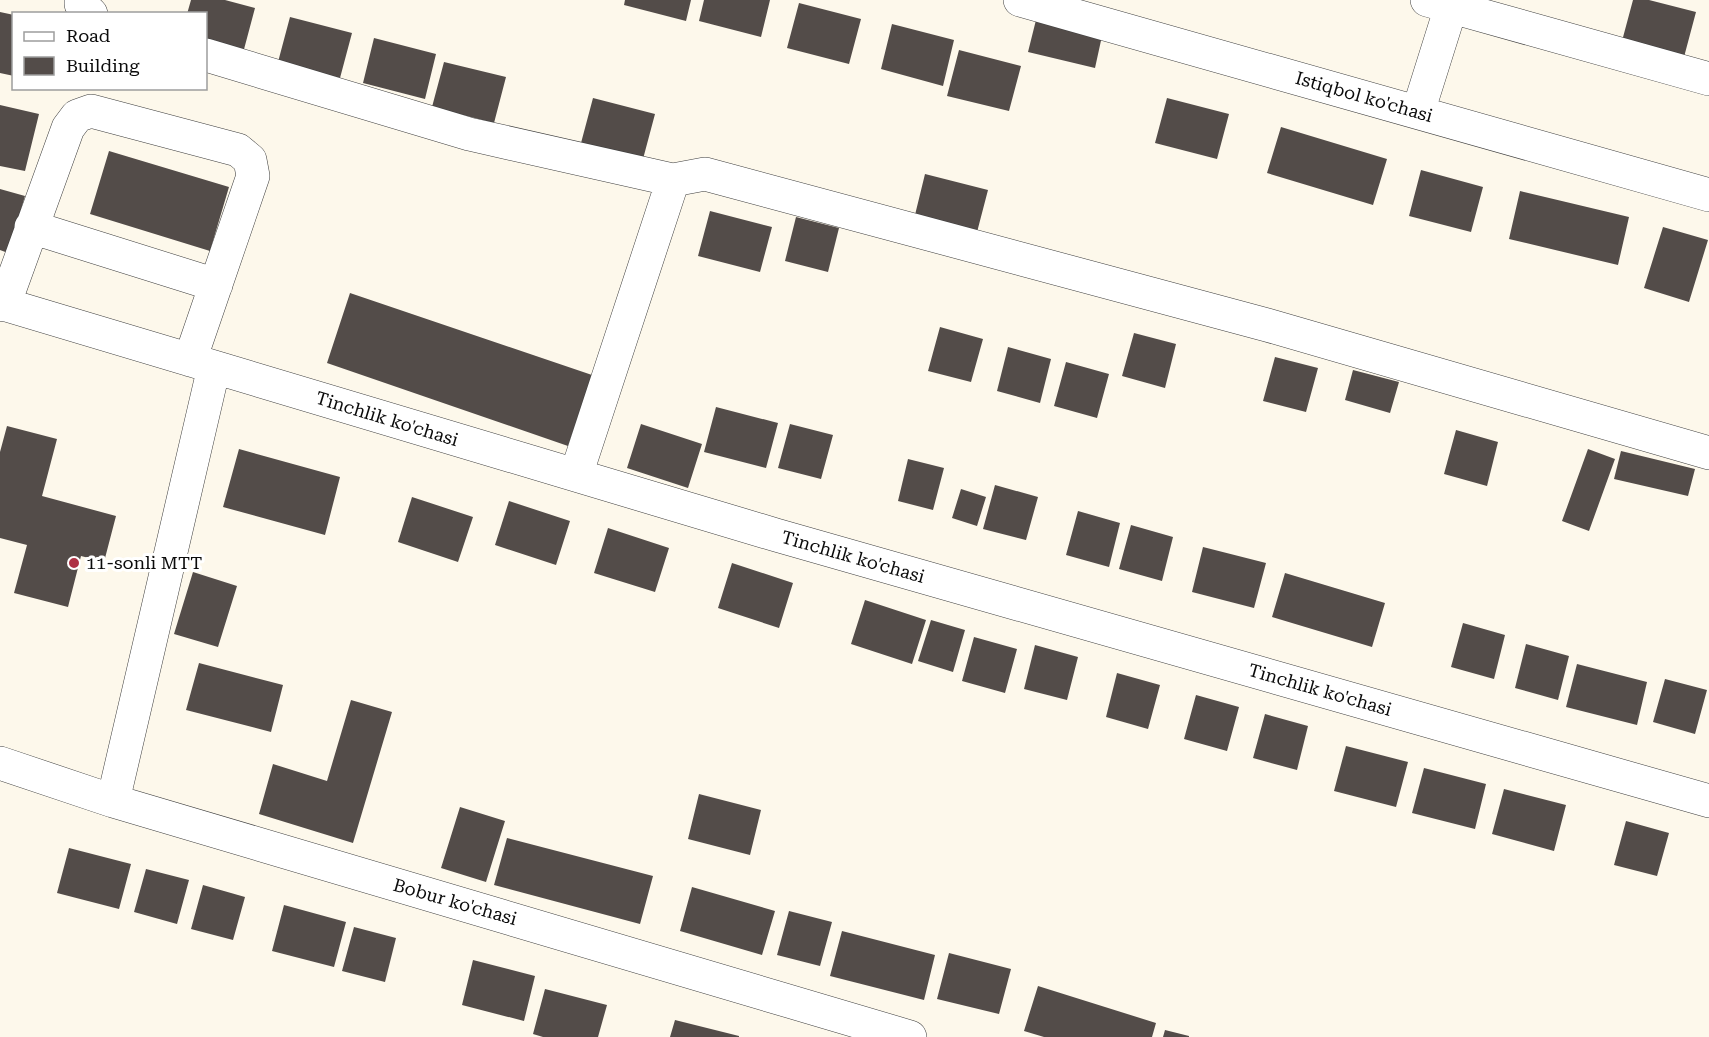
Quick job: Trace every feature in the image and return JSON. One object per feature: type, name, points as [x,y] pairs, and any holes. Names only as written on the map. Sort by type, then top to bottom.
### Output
[{"type":"street","points":[[81,0],[81,4],[89,12]]},
{"type":"street","name":"Istiqbol ko'chasi","points":[[1020,0],[1709,195]]},
{"type":"street","points":[[1418,112],[1439,3],[1709,79]]},
{"type":"street","points":[[207,55],[469,135],[673,180],[705,174],[1267,325],[1709,453]]},
{"type":"street","points":[[2,304],[68,128],[77,116],[91,111],[238,150],[250,159],[253,176],[216,285],[113,801]]},
{"type":"street","points":[[576,475],[673,180]]},
{"type":"street","points":[[32,227],[216,285]]},
{"type":"street","name":"Tinchlik ko'chasi","points":[[2,304],[799,542],[1709,801]]},
{"type":"street","name":"Bobur ko'chasi","points":[[0,763],[113,801],[910,1037]]},
{"type":"building","points":[[191,0],[225,0],[255,8],[243,53],[207,43],[207,12],[188,12]]},
{"type":"building","points":[[625,0],[691,0],[686,21],[624,5]]},
{"type":"building","points":[[704,0],[770,0],[761,37],[699,21]]},
{"type":"building","points":[[1633,0],[1649,0],[1696,12],[1684,57],[1622,41]]},
{"type":"building","points":[[799,3],[861,19],[849,64],[787,48]]},
{"type":"building","points":[[0,12],[12,15],[12,76],[0,73]]},
{"type":"building","points":[[290,17],[352,33],[340,78],[278,62]]},
{"type":"building","points":[[1036,20],[1102,36],[1095,68],[1028,52]]},
{"type":"building","points":[[892,24],[954,40],[943,86],[881,69]]},
{"type":"building","points":[[374,38],[436,54],[425,99],[363,83]]},
{"type":"building","points":[[959,50],[1021,66],[1009,111],[947,96]]},
{"type":"building","points":[[444,62],[506,77],[494,123],[432,107]]},
{"type":"building","points":[[593,98],[655,114],[643,159],[581,143]]},
{"type":"building","points":[[1167,98],[1229,114],[1217,159],[1155,143]]},
{"type":"building","points":[[0,105],[39,114],[25,171],[0,166]]},
{"type":"building","points":[[1281,127],[1387,159],[1373,205],[1267,173]]},
{"type":"building","points":[[109,151],[229,187],[210,251],[90,214]]},
{"type":"building","points":[[1421,170],[1483,187],[1471,232],[1409,216]]},
{"type":"building","points":[[925,174],[988,190],[976,236],[914,219]]},
{"type":"building","points":[[0,189],[25,196],[8,253],[0,250]]},
{"type":"building","points":[[1520,191],[1629,217],[1618,265],[1509,239]]},
{"type":"building","points":[[710,211],[772,227],[760,272],[698,256]]},
{"type":"building","points":[[796,217],[839,228],[828,272],[785,261]]},
{"type":"building","points":[[1663,227],[1708,240],[1689,302],[1644,288]]},
{"type":"building","points":[[350,293],[592,375],[568,446],[327,363]]},
{"type":"building","points":[[940,327],[983,339],[971,382],[928,371]]},
{"type":"building","points":[[1134,333],[1176,344],[1165,388],[1122,376]]},
{"type":"building","points":[[1008,347],[1051,359],[1040,403],[997,391]]},
{"type":"building","points":[[1275,357],[1318,368],[1306,412],[1263,401]]},
{"type":"building","points":[[1066,362],[1109,374],[1097,418],[1054,406]]},
{"type":"building","points":[[1353,370],[1399,382],[1390,413],[1345,400]]},
{"type":"building","points":[[716,407],[778,423],[766,468],[704,452]]},
{"type":"building","points":[[641,424],[702,444],[688,488],[627,468]]},
{"type":"building","points":[[790,424],[833,435],[821,479],[778,468]]},
{"type":"building","points":[[7,426],[57,439],[42,496],[116,516],[104,562],[81,556],[68,607],[14,593],[27,545],[0,538],[0,452]]},
{"type":"building","points":[[1456,430],[1498,442],[1487,486],[1444,474]]},
{"type":"building","points":[[239,449],[340,477],[325,535],[223,507]]},
{"type":"building","points":[[1588,449],[1615,459],[1589,531],[1562,521]]},
{"type":"building","points":[[1621,451],[1695,469],[1688,496],[1614,479]]},
{"type":"building","points":[[908,459],[944,468],[933,510],[898,501]]},
{"type":"building","points":[[995,485],[1038,497],[1026,540],[983,529]]},
{"type":"building","points":[[961,489],[986,497],[977,526],[952,518]]},
{"type":"building","points":[[412,497],[473,517],[458,562],[398,542]]},
{"type":"building","points":[[509,501],[570,521],[556,565],[495,545]]},
{"type":"building","points":[[1078,511],[1120,523],[1109,567],[1066,555]]},
{"type":"building","points":[[1131,525],[1173,537],[1162,581],[1119,569]]},
{"type":"building","points":[[608,528],[669,548],[655,592],[594,573]]},
{"type":"building","points":[[1203,547],[1266,563],[1254,608],[1192,592]]},
{"type":"building","points":[[732,563],[793,583],[779,628],[718,608]]},
{"type":"building","points":[[193,572],[237,586],[218,647],[174,634]]},
{"type":"building","points":[[1285,573],[1385,603],[1372,647],[1272,617]]},
{"type":"building","points":[[865,600],[926,620],[912,664],[851,644]]},
{"type":"building","points":[[931,620],[965,630],[953,672],[918,661]]},
{"type":"building","points":[[1463,623],[1505,635],[1494,679],[1451,667]]},
{"type":"building","points":[[974,637],[1017,649],[1005,693],[962,681]]},
{"type":"building","points":[[1526,644],[1569,656],[1558,700],[1515,688]]},
{"type":"building","points":[[1035,645],[1078,657],[1067,700],[1024,689]]},
{"type":"building","points":[[199,663],[283,685],[271,732],[186,710]]},
{"type":"building","points":[[1577,664],[1647,682],[1637,725],[1566,707]]},
{"type":"building","points":[[1117,673],[1160,685],[1148,729],[1106,717]]},
{"type":"building","points":[[1665,679],[1707,690],[1695,734],[1653,722]]},
{"type":"building","points":[[1196,695],[1239,707],[1227,751],[1184,739]]},
{"type":"building","points":[[351,700],[392,712],[353,843],[259,814],[273,764],[327,781]]},
{"type":"building","points":[[1265,714],[1308,726],[1297,770],[1253,758]]},
{"type":"building","points":[[1346,746],[1408,762],[1396,807],[1334,791]]},
{"type":"building","points":[[1424,768],[1486,784],[1475,829],[1412,813]]},
{"type":"building","points":[[1504,789],[1566,805],[1554,851],[1492,834]]},
{"type":"building","points":[[699,794],[761,810],[750,855],[688,839]]},
{"type":"building","points":[[460,807],[505,821],[486,882],[441,868]]},
{"type":"building","points":[[1626,821],[1669,833],[1657,876],[1614,865]]},
{"type":"building","points":[[507,838],[653,876],[640,924],[494,885]]},
{"type":"building","points":[[69,848],[131,864],[119,909],[57,893]]},
{"type":"building","points":[[146,869],[189,880],[177,924],[134,912]]},
{"type":"building","points":[[203,885],[245,897],[233,940],[191,929]]},
{"type":"building","points":[[692,887],[775,911],[762,955],[680,931]]},
{"type":"building","points":[[284,905],[346,922],[334,967],[272,951]]},
{"type":"building","points":[[789,911],[832,922],[820,966],[777,955]]},
{"type":"building","points":[[354,927],[396,938],[385,982],[342,971]]},
{"type":"building","points":[[842,931],[935,955],[924,1000],[830,976]]},
{"type":"building","points":[[949,953],[1011,969],[999,1014],[937,999]]},
{"type":"building","points":[[473,960],[535,976],[524,1021],[462,1005]]},
{"type":"building","points":[[1038,986],[1156,1023],[1152,1037],[1044,1037],[1024,1031]]},
{"type":"building","points":[[545,989],[607,1005],[598,1037],[543,1037],[533,1034]]},
{"type":"building","points":[[675,1020],[739,1036],[739,1037],[670,1037]]},
{"type":"building","points":[[1165,1030],[1189,1036],[1189,1037],[1163,1037]]},
{"type":"place","name":"11-sonli MTT","points":[[74,563]]}]
